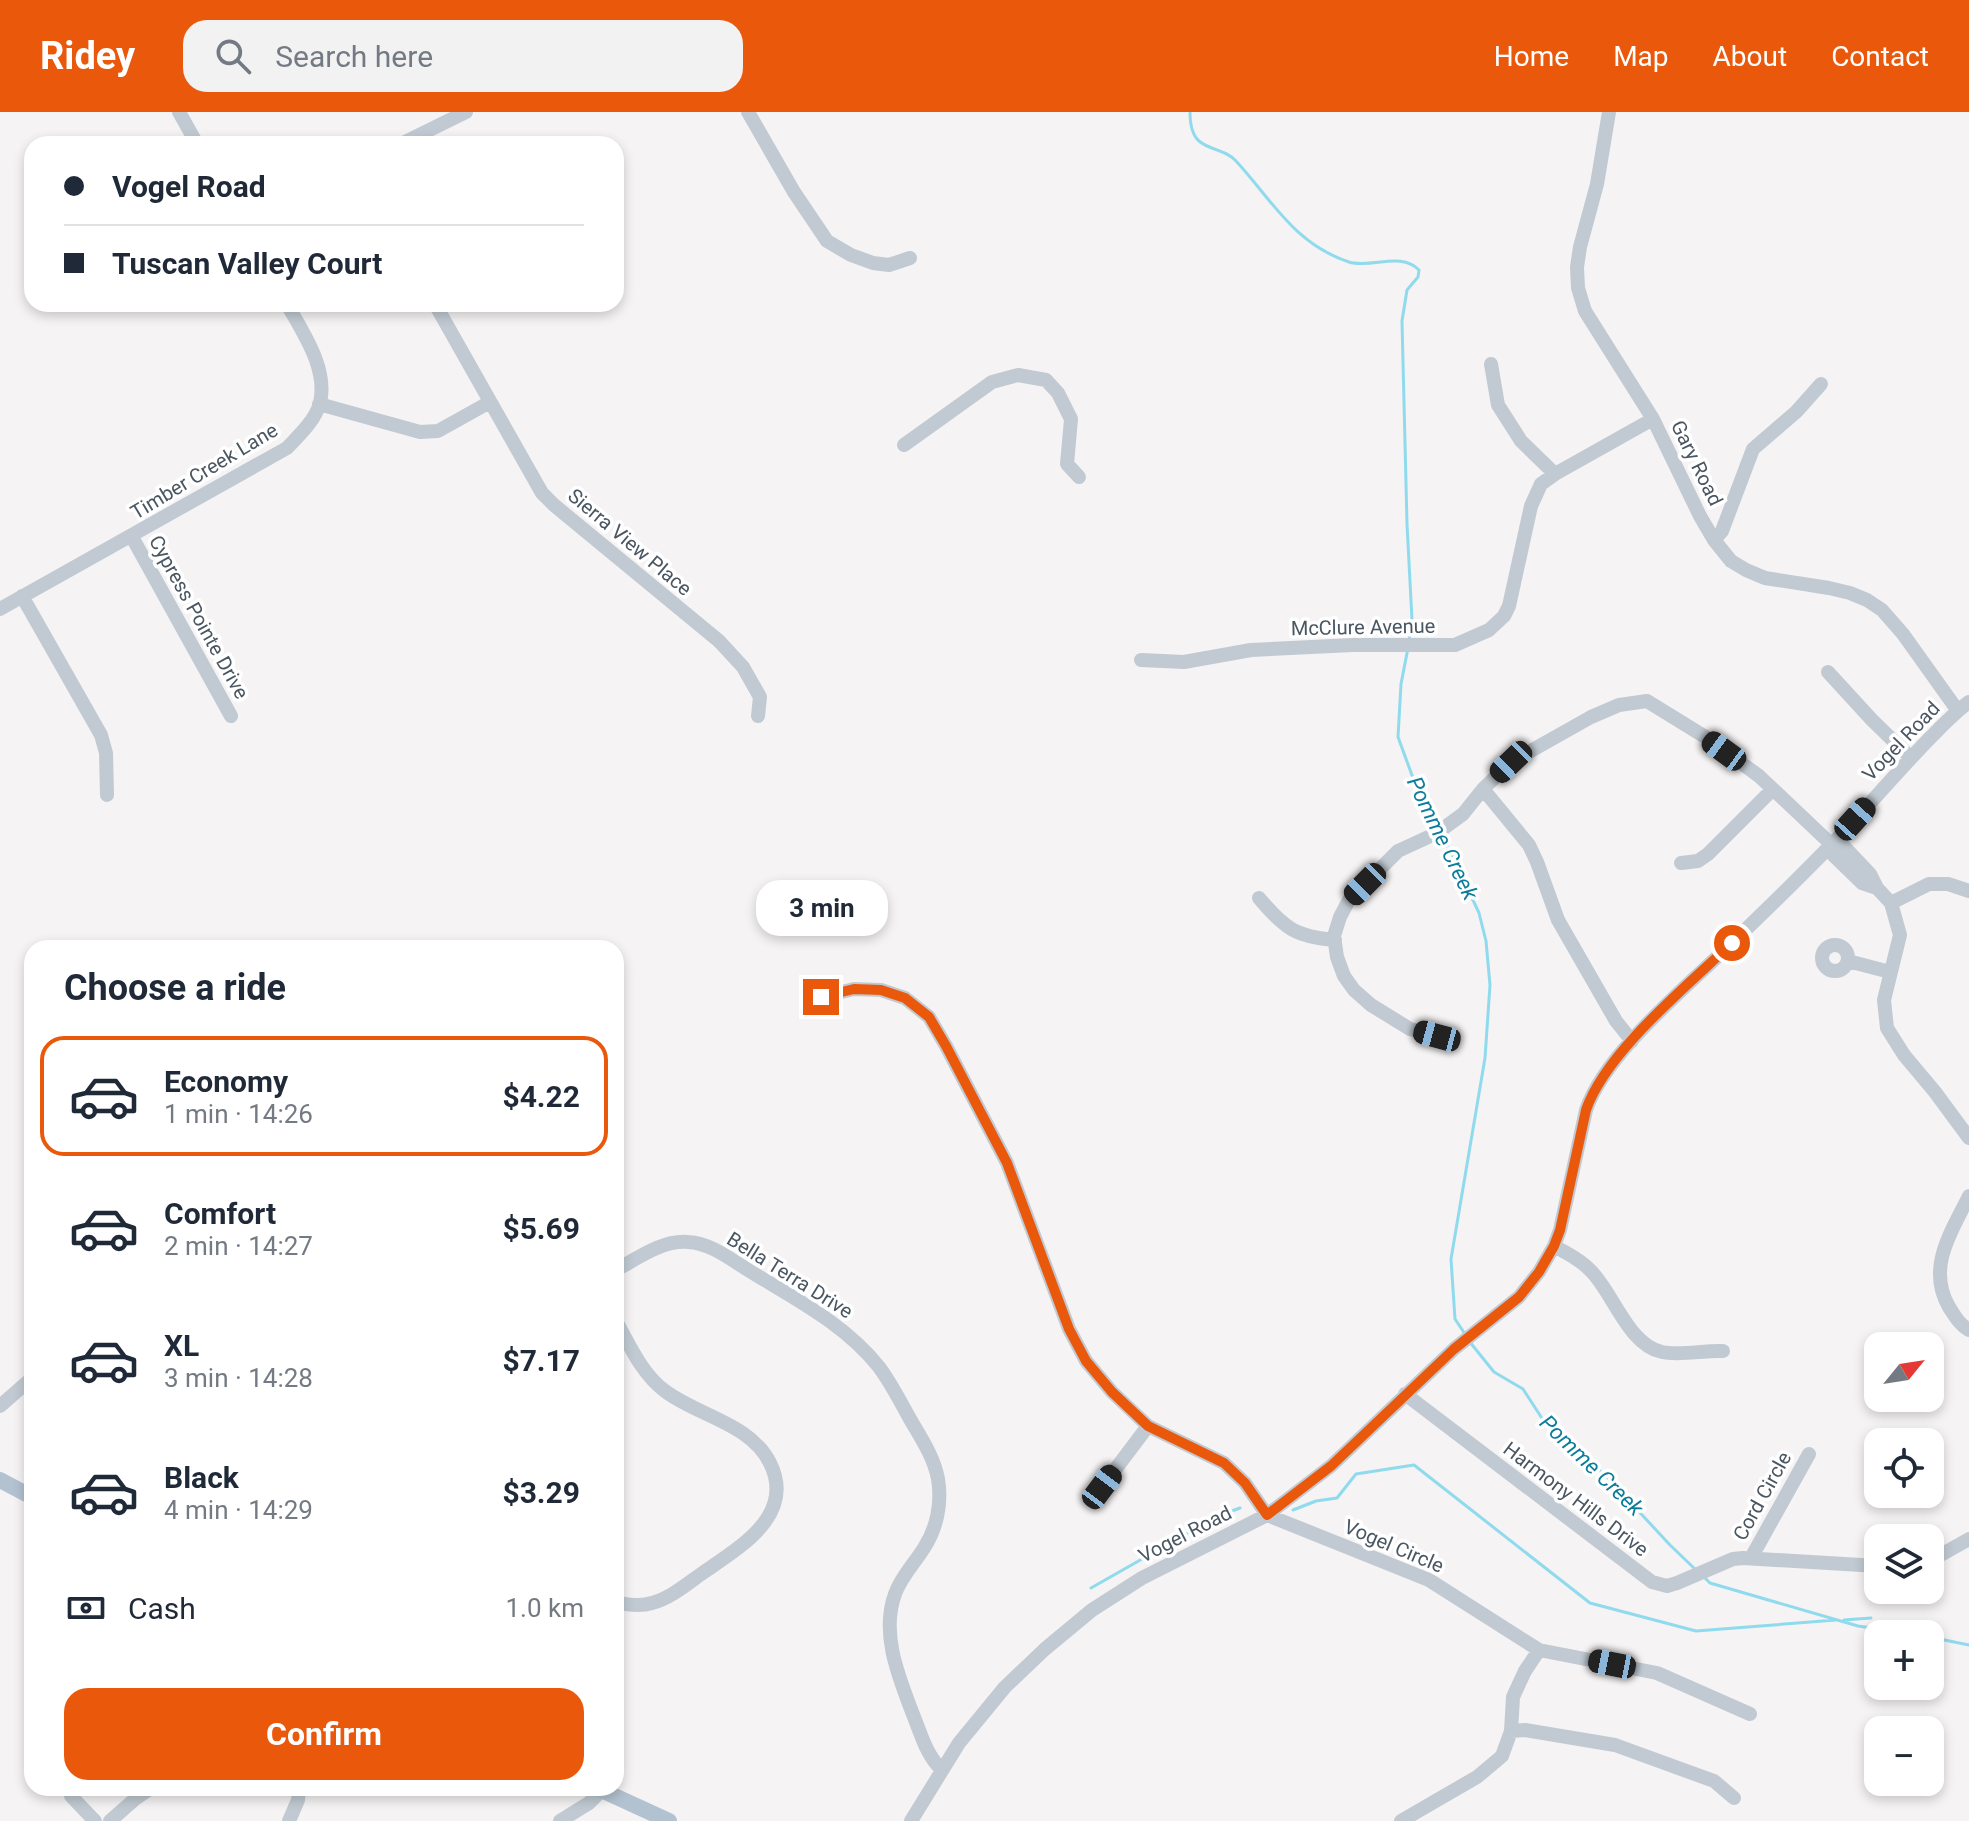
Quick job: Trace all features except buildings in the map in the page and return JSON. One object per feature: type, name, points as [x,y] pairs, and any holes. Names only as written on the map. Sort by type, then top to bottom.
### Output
[{"type":"main road","points":[[0,1480],[24,1493]]},
{"type":"main road","points":[[614,1796],[669,1821]]},
{"type":"street","points":[[179,112],[192,136]]},
{"type":"street","points":[[417,136],[466,112]]},
{"type":"street","points":[[748,112],[794,192],[827,241],[873,263],[889,265],[910,258]]},
{"type":"street","name":"Gary Road","points":[[1609,112],[1597,184],[1580,247],[1578,288],[1585,311],[1653,419],[1714,540],[1731,561],[1765,578],[1829,588],[1867,600],[1882,610],[1963,706]]},
{"type":"street","points":[[291,312],[315,357],[321,382],[319,404],[420,432],[438,431],[490,402]]},
{"type":"street","name":"Sierra View Place","points":[[439,312],[542,493],[719,641],[743,667],[760,697],[758,716]]},
{"type":"street","points":[[1491,364],[1498,405],[1521,441],[1555,474]]},
{"type":"street","points":[[904,445],[992,382],[1018,375],[1046,380],[1058,393],[1071,419],[1067,464],[1079,477]]},
{"type":"street","points":[[1714,540],[1722,531],[1753,449],[1796,412],[1821,384]]},
{"type":"street","name":"Timber Creek Lane","points":[[0,609],[287,448],[308,425],[319,404]]},
{"type":"street","name":"McClure Avenue","points":[[1141,660],[1184,662],[1251,650],[1353,645],[1455,645],[1471,639],[1489,630],[1504,616],[1509,606],[1531,506],[1541,484],[1653,419]]},
{"type":"street","name":"Cypress Pointe Drive","points":[[132,537],[231,716]]},
{"type":"street","points":[[22,596],[101,735],[106,753],[107,795]]},
{"type":"street","points":[[1828,672],[1911,758]]},
{"type":"street","points":[[1437,1036],[1410,1029],[1371,1005],[1344,976],[1334,936],[1349,900],[1398,851],[1437,833],[1463,814],[1511,762],[1591,717],[1619,705],[1647,701],[1707,738],[1773,789],[1832,844],[1870,874],[1877,888],[1891,903],[1900,935],[1884,1000],[1887,1028],[1904,1055],[1969,1138]]},
{"type":"street","name":"Vogel Road","points":[[911,1821],[959,1743],[1005,1687],[1045,1649],[1092,1610],[1142,1578],[1267,1515],[1331,1466],[1454,1349],[1500,1313],[1531,1283],[1554,1246],[1560,1230],[1586,1110],[1601,1077],[1632,1041],[1832,844],[1963,706]]},
{"type":"street","points":[[1483,789],[1529,845],[1558,920],[1616,1021],[1632,1041]]},
{"type":"street","points":[[1681,863],[1698,861],[1708,854],[1773,789]]},
{"type":"street","points":[[1891,903],[1929,884],[1948,884],[1969,891]]},
{"type":"street","points":[[1259,898],[1282,924],[1312,938],[1335,940]]},
{"type":"street","points":[[1848,961],[1890,972]]},
{"type":"street","points":[[821,997],[854,989],[881,990],[905,998],[929,1017],[1007,1163],[1069,1329],[1086,1361],[1112,1392],[1148,1426],[1224,1463],[1245,1483],[1267,1515]]},
{"type":"street","points":[[1969,1196],[1953,1225],[1939,1269],[1942,1295],[1960,1324],[1969,1330]]},
{"type":"street","name":"Bella Terra Drive","points":[[624,1266],[666,1244],[700,1244],[723,1255],[836,1326],[866,1352],[889,1381],[929,1451],[938,1479],[939,1505],[935,1522],[924,1548],[894,1596],[890,1623],[896,1670],[925,1747],[942,1770]]},
{"type":"street","points":[[1554,1246],[1590,1270],[1633,1332],[1648,1347],[1676,1354],[1723,1351]]},
{"type":"street","points":[[624,1335],[642,1366],[662,1389],[756,1444],[771,1465],[776,1488],[772,1510],[760,1529],[742,1545],[656,1603],[624,1604]]},
{"type":"street","points":[[0,1406],[24,1385]]},
{"type":"street","name":"Harmony Hills Drive","points":[[1405,1394],[1652,1582],[1667,1586],[1733,1559],[1864,1565]]},
{"type":"street","points":[[1102,1487],[1148,1426]]},
{"type":"street","name":"Cord Circle","points":[[1751,1558],[1809,1454]]},
{"type":"street","name":"Vogel Circle","points":[[1267,1515],[1429,1580],[1539,1650],[1657,1673],[1750,1714]]},
{"type":"street","points":[[1944,1553],[1969,1539]]},
{"type":"street","points":[[1401,1821],[1477,1777],[1502,1756],[1511,1731],[1513,1697],[1539,1650]]},
{"type":"street","points":[[1511,1731],[1525,1730],[1615,1745],[1714,1781],[1734,1798]]},
{"type":"street","points":[[71,1796],[95,1821]]},
{"type":"street","points":[[110,1821],[139,1796]]},
{"type":"street","points":[[289,1821],[298,1796]]},
{"type":"street","points":[[560,1821],[589,1803],[594,1796]]},
{"type":"waterway","name":"Pomme Creek","points":[[1190,112],[1196,138],[1232,157],[1285,219],[1313,244],[1349,262],[1404,262],[1419,270],[1418,277],[1407,290],[1402,321],[1412,620],[1409,641]]},
{"type":"waterway","name":"Pomme Creek","points":[[1408,648],[1401,684],[1398,737],[1424,808],[1436,828]]},
{"type":"waterway","name":"Pomme Creek","points":[[1442,838],[1479,913],[1486,941],[1490,985],[1485,1058],[1451,1259],[1455,1319],[1465,1334]]},
{"type":"waterway","name":"Pomme Creek","points":[[1469,1341],[1494,1372],[1523,1389],[1547,1426],[1605,1475],[1695,1569]]},
{"type":"waterway","points":[[1293,1510],[1316,1501],[1337,1498],[1356,1474],[1414,1465],[1590,1603],[1696,1631],[1836,1620]]},
{"type":"waterway","points":[[1091,1588],[1216,1517],[1240,1508]]},
{"type":"waterway","name":"Pomme Creek","points":[[1704,1577],[1710,1583],[1864,1627]]},
{"type":"waterway","points":[[1844,1620],[1871,1618]]},
{"type":"waterway","name":"Pomme Creek","points":[[1944,1640],[1969,1645]]},
{"type":"route","points":[[821,997],[854,989],[881,990],[905,998],[929,1017],[1007,1163],[1053,1289],[1086,1361],[1112,1392],[1148,1426],[1224,1463],[1245,1483],[1267,1515],[1331,1466],[1454,1349],[1519,1297],[1531,1283],[1554,1246],[1560,1230],[1586,1110],[1601,1077],[1668,1003],[1732,943]]}]
